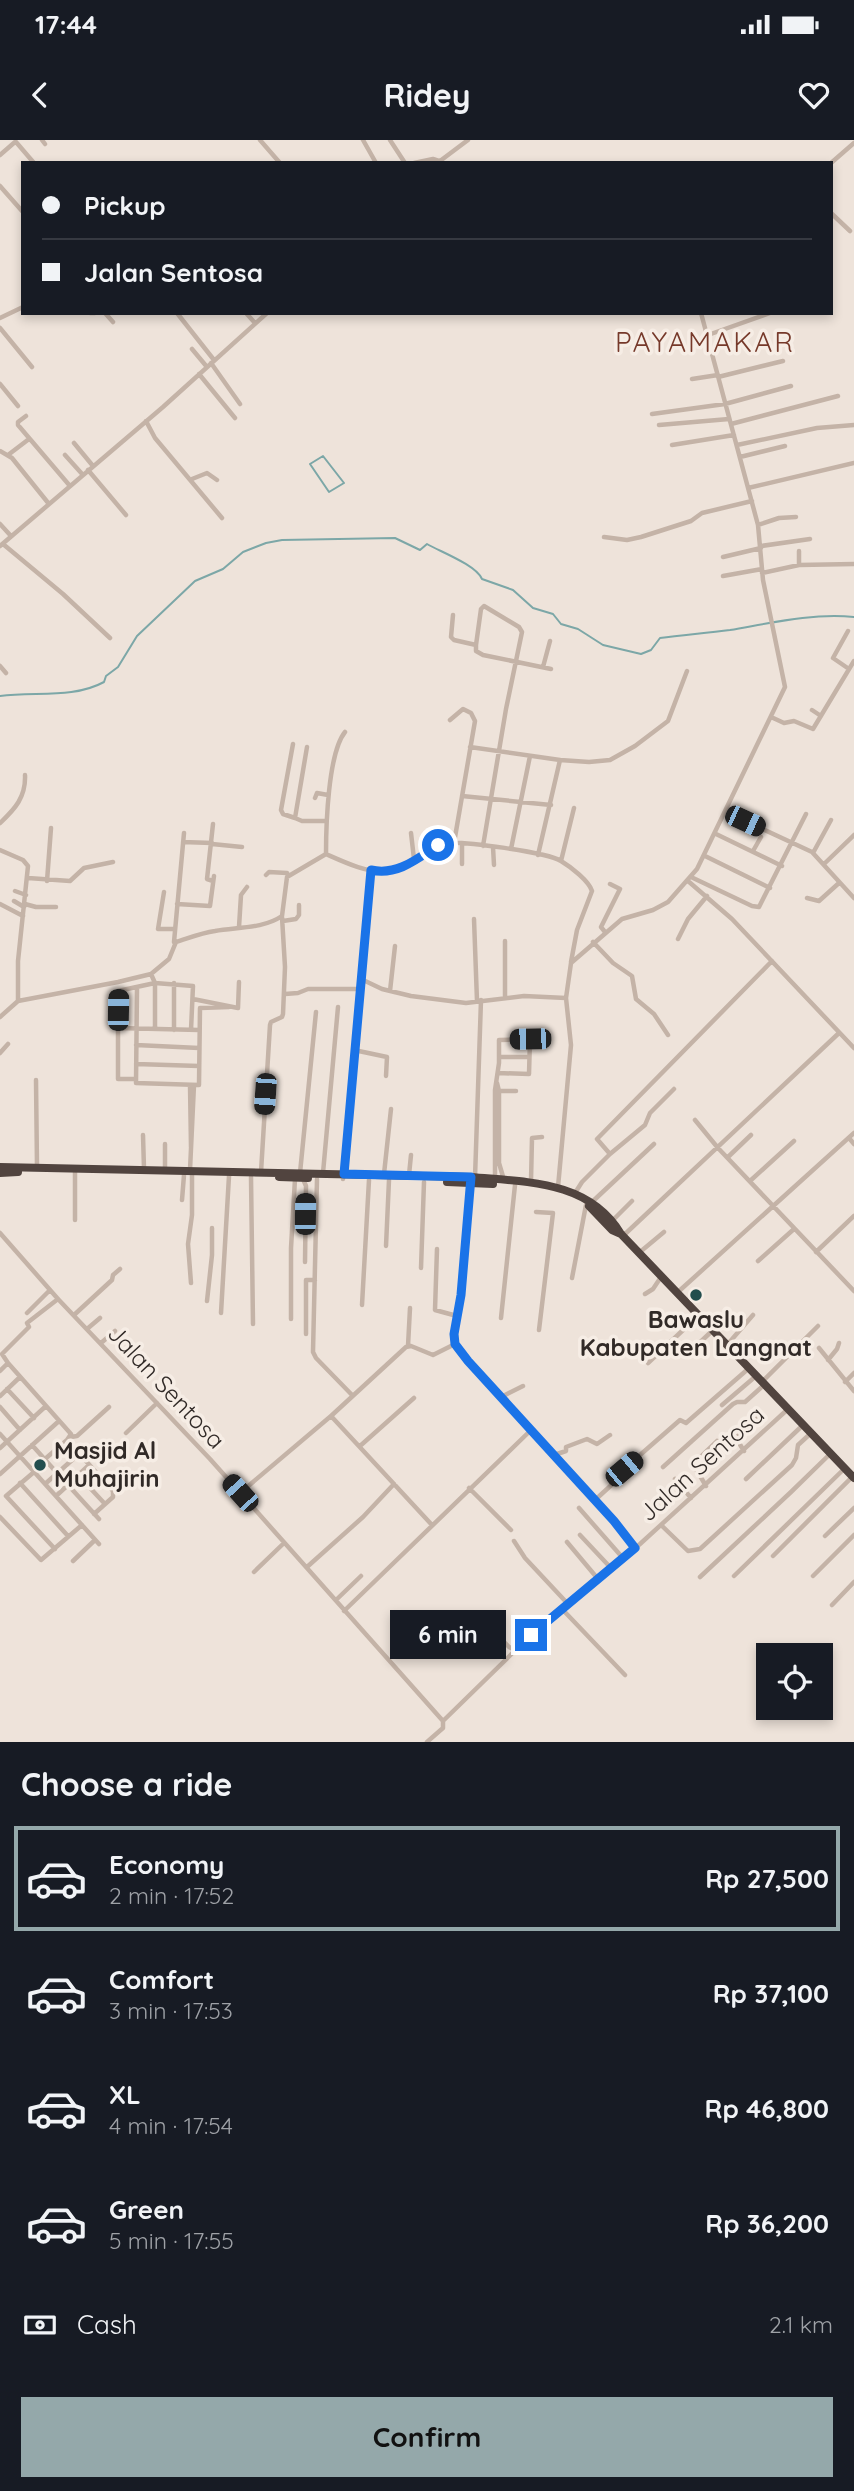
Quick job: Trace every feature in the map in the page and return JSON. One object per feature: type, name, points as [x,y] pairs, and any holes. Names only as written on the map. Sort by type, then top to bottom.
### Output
[{"type":"highway","points":[[0,1167],[144,1169],[251,1177],[343,1176],[424,1182],[472,1179],[558,1190],[589,1203],[612,1230],[622,1235]]},
{"type":"highway","points":[[0,1173],[261,1172],[299,1176]]},
{"type":"highway","points":[[343,1176],[369,1180],[409,1176],[531,1181],[575,1193],[613,1220],[622,1235],[712,1331],[854,1477]]},
{"type":"street","points":[[260,140],[278,161]]},
{"type":"street","points":[[363,140],[375,161]]},
{"type":"street","points":[[390,140],[404,161]]},
{"type":"street","points":[[443,161],[468,140]]},
{"type":"street","points":[[0,155],[17,141],[32,161]]},
{"type":"street","points":[[833,161],[854,143]]},
{"type":"street","points":[[0,186],[21,210]]},
{"type":"street","points":[[833,215],[850,231]]},
{"type":"street","points":[[0,318],[21,308]]},
{"type":"street","points":[[107,315],[113,322]]},
{"type":"street","points":[[181,315],[240,404]]},
{"type":"street","points":[[248,315],[255,323]]},
{"type":"street","points":[[110,638],[63,594],[1,545],[265,315]]},
{"type":"street","points":[[571,963],[622,919],[663,906],[673,899],[690,879],[716,834],[784,691],[785,683],[762,571],[758,525],[703,315]]},
{"type":"street","points":[[708,335],[764,315]]},
{"type":"street","points":[[0,328],[32,367]]},
{"type":"street","points":[[192,349],[211,363]]},
{"type":"street","points":[[692,379],[718,376],[783,360]]},
{"type":"street","points":[[199,374],[235,418]]},
{"type":"street","points":[[0,384],[18,406]]},
{"type":"street","points":[[652,414],[725,404],[791,386]]},
{"type":"street","points":[[659,425],[730,421],[838,396]]},
{"type":"street","points":[[26,416],[18,423],[70,486]]},
{"type":"street","points":[[146,421],[155,438],[192,478],[222,518]]},
{"type":"street","points":[[737,445],[817,428],[854,425]]},
{"type":"street","points":[[672,445],[734,435]]},
{"type":"street","points":[[8,455],[29,439]]},
{"type":"street","points":[[74,443],[93,466]]},
{"type":"street","points":[[740,457],[785,446]]},
{"type":"street","points":[[0,451],[8,455],[49,504]]},
{"type":"street","points":[[65,455],[83,475]]},
{"type":"street","points":[[748,488],[854,463]]},
{"type":"street","points":[[88,470],[126,515]]},
{"type":"street","points":[[192,478],[207,472],[217,480]]},
{"type":"street","points":[[604,537],[628,540],[641,537],[691,521],[702,513],[752,502]]},
{"type":"street","points":[[758,525],[779,518],[796,517]]},
{"type":"street","points":[[0,524],[11,536]]},
{"type":"street","points":[[723,557],[810,539]]},
{"type":"street","points":[[799,551],[799,565]]},
{"type":"street","points":[[723,576],[799,565],[854,564]]},
{"type":"street","points":[[483,846],[516,661],[522,635],[521,628],[484,606],[481,609],[476,651],[483,655],[516,661],[543,667],[551,668]]},
{"type":"street","points":[[453,615],[452,639],[476,645]]},
{"type":"street","points":[[848,631],[833,658],[849,670]]},
{"type":"street","points":[[543,667],[550,641]]},
{"type":"street","points":[[771,717],[784,723],[794,721],[811,729],[854,661]]},
{"type":"street","points":[[0,666],[6,673]]},
{"type":"street","points":[[470,747],[561,760],[610,760],[648,737],[668,721],[687,671]]},
{"type":"street","points":[[450,720],[463,709],[474,717],[454,843]]},
{"type":"street","points":[[812,710],[821,716]]},
{"type":"street","points":[[326,854],[328,795],[339,743],[345,732]]},
{"type":"street","points":[[293,744],[281,810],[283,814],[302,821],[327,821]]},
{"type":"street","points":[[295,818],[307,747]]},
{"type":"street","points":[[511,849],[530,756]]},
{"type":"street","points":[[538,855],[561,760]]},
{"type":"street","points":[[0,823],[22,799],[25,775]]},
{"type":"street","points":[[315,798],[317,793],[328,795]]},
{"type":"street","points":[[463,796],[551,805]]},
{"type":"street","points":[[561,861],[574,808]]},
{"type":"street","points":[[726,812],[813,853],[854,898]]},
{"type":"street","points":[[690,879],[757,908],[782,866],[806,814]]},
{"type":"street","points":[[813,853],[831,820]]},
{"type":"street","points":[[177,904],[211,905],[214,879],[207,878],[213,824]]},
{"type":"street","points":[[47,881],[51,828]]},
{"type":"street","points":[[0,1017],[18,1001],[151,974],[169,959],[174,943],[184,833]]},
{"type":"street","points":[[411,833],[414,860]]},
{"type":"street","points":[[194,841],[195,834]]},
{"type":"street","points":[[716,834],[782,866]]},
{"type":"street","points":[[824,864],[854,835]]},
{"type":"street","points":[[753,852],[761,837]]},
{"type":"street","points":[[183,842],[242,847]]},
{"type":"street","points":[[326,854],[350,865],[385,872],[397,871],[441,844],[494,847],[561,861],[589,884],[592,891],[577,930],[566,998],[572,1045],[558,1187]]},
{"type":"street","points":[[462,844],[462,864]]},
{"type":"street","points":[[494,847],[494,865]]},
{"type":"street","points":[[0,850],[26,863],[26,895],[18,961],[18,1001]]},
{"type":"street","points":[[261,1172],[270,1025],[282,1017],[285,994],[282,919],[284,886],[288,875],[326,854]]},
{"type":"street","points":[[705,856],[771,887]]},
{"type":"street","points":[[27,878],[70,881],[83,868],[113,862]]},
{"type":"street","points":[[343,1176],[371,870]]},
{"type":"street","points":[[265,875],[272,872],[288,875]]},
{"type":"street","points":[[690,879],[854,1048]]},
{"type":"street","points":[[807,898],[819,901],[839,883]]},
{"type":"street","points":[[606,932],[602,926],[620,889],[610,884]]},
{"type":"street","points":[[239,927],[241,895],[247,887]]},
{"type":"street","points":[[15,891],[26,895]]},
{"type":"street","points":[[164,892],[158,929],[174,929]]},
{"type":"street","points":[[678,939],[688,919],[707,897]]},
{"type":"street","points":[[14,901],[36,907],[56,907]]},
{"type":"street","points":[[0,904],[23,916]]},
{"type":"street","points":[[174,943],[205,933],[268,924],[282,919],[296,919],[299,905]]},
{"type":"street","points":[[474,919],[479,1000],[472,1179],[455,1344],[635,1548]]},
{"type":"street","points":[[505,941],[505,998]]},
{"type":"street","points":[[593,942],[632,976],[636,999],[651,1011],[668,1035]]},
{"type":"street","points":[[390,991],[395,946]]},
{"type":"street","points":[[610,1154],[597,1139],[772,961]]},
{"type":"street","points":[[151,974],[155,983],[155,1029]]},
{"type":"street","points":[[361,979],[390,991],[466,1003],[505,998],[566,998]]},
{"type":"street","points":[[192,999],[238,1008],[239,982]]},
{"type":"street","points":[[135,1079],[118,1079],[118,991],[155,983],[193,986],[191,1030]]},
{"type":"street","points":[[174,983],[174,1030]]},
{"type":"street","points":[[137,988],[136,1083],[199,1085],[200,1008],[229,1007]]},
{"type":"street","points":[[285,994],[308,989],[360,989]]},
{"type":"street","points":[[0,1004],[7,1010]]},
{"type":"street","points":[[338,1007],[320,1176],[312,1344],[314,1355],[353,1396]]},
{"type":"street","points":[[291,1319],[291,1248],[316,1012]]},
{"type":"street","points":[[118,1028],[199,1030]]},
{"type":"street","points":[[622,1235],[839,1033]]},
{"type":"street","points":[[495,1179],[497,1082],[499,1040],[530,1039],[529,1073],[498,1073]]},
{"type":"street","points":[[0,1053],[8,1044]]},
{"type":"street","points":[[136,1045],[199,1048]]},
{"type":"street","points":[[354,1049],[387,1057],[386,1076]]},
{"type":"street","points":[[499,1057],[529,1057]]},
{"type":"street","points":[[136,1065],[199,1066]]},
{"type":"street","points":[[36,1080],[37,1167]]},
{"type":"street","points":[[497,1082],[499,1163],[504,1180]]},
{"type":"street","points":[[191,1283],[188,1244],[192,1215],[189,1143],[192,1085]]},
{"type":"street","points":[[575,1193],[582,1182],[610,1154],[645,1125],[650,1113],[674,1089]]},
{"type":"street","points":[[499,1090],[516,1091]]},
{"type":"street","points":[[386,1246],[386,1178],[391,1109]]},
{"type":"street","points":[[695,1120],[718,1148],[854,1291]]},
{"type":"street","points":[[677,1293],[854,1133]]},
{"type":"street","points":[[144,1135],[144,1169]]},
{"type":"street","points":[[728,1157],[751,1135]]},
{"type":"street","points":[[531,1181],[532,1138],[542,1137]]},
{"type":"street","points":[[849,1138],[854,1144]]},
{"type":"street","points":[[750,1181],[794,1142]]},
{"type":"street","points":[[165,1144],[165,1170]]},
{"type":"street","points":[[572,1278],[589,1203],[654,1144]]},
{"type":"street","points":[[409,1176],[411,1155]]},
{"type":"street","points":[[75,1172],[75,1220]]},
{"type":"street","points":[[182,1200],[189,1173]]},
{"type":"street","points":[[221,1312],[229,1176]]},
{"type":"street","points":[[299,1176],[306,1186],[305,1262]]},
{"type":"street","points":[[251,1177],[253,1324]]},
{"type":"street","points":[[362,1305],[369,1180]]},
{"type":"street","points":[[421,1268],[424,1182]]},
{"type":"street","points":[[502,1318],[515,1185]]},
{"type":"street","points":[[613,1220],[632,1201]]},
{"type":"street","points":[[536,1212],[553,1213],[539,1330]]},
{"type":"street","points":[[816,1252],[854,1216]]},
{"type":"street","points":[[207,1301],[212,1228]]},
{"type":"street","points":[[758,1261],[794,1229]]},
{"type":"street","points":[[639,1252],[664,1231]]},
{"type":"street","name":"Jalan Sentosa","points":[[0,1233],[58,1299],[240,1493],[443,1721],[515,1650],[706,1486],[788,1409]]},
{"type":"street","points":[[437,1249],[435,1310],[457,1316]]},
{"type":"street","points":[[74,1315],[113,1280],[113,1275],[120,1269]]},
{"type":"street","points":[[645,1294],[653,1289],[662,1277]]},
{"type":"street","points":[[306,1334],[306,1280],[315,1280]]},
{"type":"street","points":[[27,1313],[50,1290]]},
{"type":"street","points":[[58,1299],[27,1323],[29,1327],[2,1354],[59,1421],[89,1465],[114,1493],[94,1514]]},
{"type":"street","points":[[240,1493],[408,1346],[410,1308]]},
{"type":"street","points":[[726,1345],[753,1315]]},
{"type":"street","points":[[648,1363],[698,1316]]},
{"type":"street","points":[[87,1329],[100,1318]]},
{"type":"street","points":[[722,1405],[760,1381],[818,1326]]},
{"type":"street","points":[[101,1343],[114,1331]]},
{"type":"street","points":[[694,1348],[712,1331]]},
{"type":"street","points":[[828,1360],[839,1343]]},
{"type":"street","points":[[408,1346],[433,1354],[455,1344]]},
{"type":"street","points":[[819,1348],[854,1391]]},
{"type":"street","points":[[0,1371],[8,1363]]},
{"type":"street","points":[[595,1500],[618,1479],[624,1469],[667,1431],[680,1420],[686,1423],[748,1369]]},
{"type":"street","points":[[845,1382],[854,1373]]},
{"type":"street","points":[[0,1396],[20,1377]]},
{"type":"street","points":[[663,1468],[733,1404],[746,1402],[760,1381]]},
{"type":"street","points":[[500,1397],[523,1386]]},
{"type":"street","points":[[8,1388],[34,1418]]},
{"type":"street","points":[[360,1446],[414,1398]]},
{"type":"street","points":[[126,1433],[157,1404]]},
{"type":"street","points":[[0,1448],[46,1406]]},
{"type":"street","points":[[45,1459],[69,1438],[77,1436],[108,1406]]},
{"type":"street","points":[[0,1407],[20,1430]]},
{"type":"street","points":[[744,1451],[736,1438],[762,1414]]},
{"type":"street","points":[[331,1416],[432,1525]]},
{"type":"street","points":[[0,1474],[59,1421]]},
{"type":"street","points":[[746,1479],[803,1425]]},
{"type":"street","points":[[344,1611],[531,1430]]},
{"type":"street","points":[[661,1525],[688,1551],[700,1549],[792,1465],[798,1445],[811,1433]]},
{"type":"street","points":[[0,1434],[97,1542],[73,1561]]},
{"type":"street","points":[[554,1455],[587,1439],[597,1444],[610,1435]]},
{"type":"street","points":[[706,1486],[693,1464],[717,1441]]},
{"type":"street","points":[[32,1446],[57,1473]]},
{"type":"street","points":[[45,1484],[80,1453]]},
{"type":"street","points":[[700,1577],[830,1454]]},
{"type":"street","points":[[56,1496],[89,1465]]},
{"type":"street","points":[[734,1576],[844,1468]]},
{"type":"street","points":[[34,1472],[6,1496],[55,1549]]},
{"type":"street","points":[[78,1475],[105,1503]]},
{"type":"street","points":[[774,1556],[854,1477]]},
{"type":"street","points":[[674,1479],[691,1498]]},
{"type":"street","points":[[20,1483],[68,1536]]},
{"type":"street","points":[[307,1567],[363,1517],[394,1484]]},
{"type":"street","points":[[68,1485],[99,1519]]},
{"type":"street","points":[[469,1488],[511,1530]]},
{"type":"street","points":[[579,1508],[622,1556]]},
{"type":"street","points":[[825,1536],[854,1508]]},
{"type":"street","points":[[0,1517],[38,1559],[43,1560],[82,1525]]},
{"type":"street","points":[[580,1535],[610,1567]]},
{"type":"street","points":[[813,1576],[854,1535]]},
{"type":"street","points":[[513,1541],[525,1558],[568,1604]]},
{"type":"street","points":[[567,1542],[598,1579]]},
{"type":"street","points":[[254,1572],[284,1543]]},
{"type":"street","points":[[336,1600],[361,1576]]},
{"type":"street","points":[[832,1605],[854,1582]]},
{"type":"street","points":[[562,1609],[625,1675]]},
{"type":"street","points":[[475,1648],[473,1641],[486,1624],[515,1650]]},
{"type":"street","points":[[427,1742],[443,1728],[443,1721]]},
{"type":"waterway","points":[[323,456],[344,483],[329,492],[310,464],[323,456]]},
{"type":"waterway","points":[[0,696],[66,693],[104,682],[106,676],[118,667],[137,636],[195,581],[223,569],[243,552],[282,540],[395,538],[420,550],[427,544],[466,564],[482,579],[513,590],[533,608],[553,614],[561,624],[578,629],[603,645],[641,654],[651,650],[660,638],[807,618],[854,617]]},
{"type":"place","name":"Bawaslu Kabupaten Langnat","points":[[696,1295]]},
{"type":"place","name":"Masjid Al Muhajirin","points":[[40,1465]]},
{"type":"district","name":"PAYAMAKAR","points":[[705,342]]},
{"type":"route","points":[[438,845],[397,871],[371,870],[344,1174],[471,1177],[455,1344],[614,1521],[635,1548],[622,1556],[531,1635]]}]
